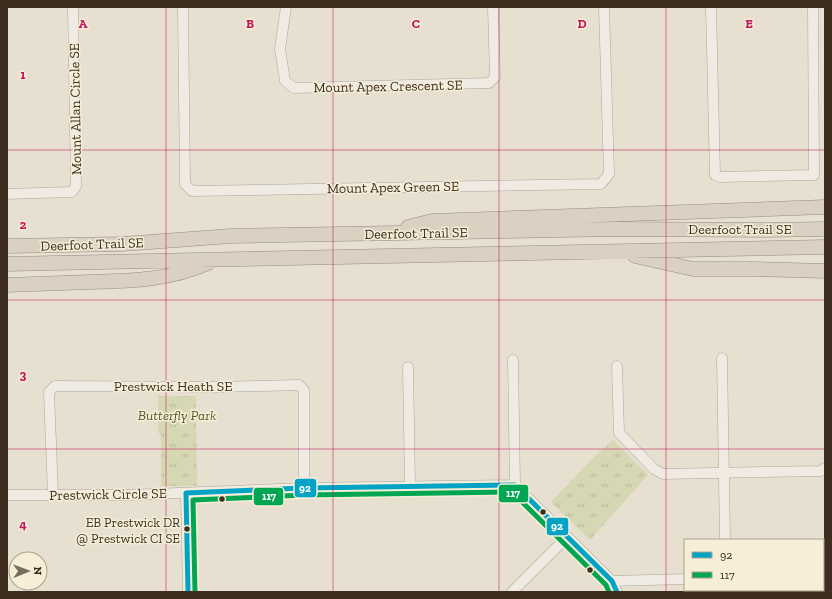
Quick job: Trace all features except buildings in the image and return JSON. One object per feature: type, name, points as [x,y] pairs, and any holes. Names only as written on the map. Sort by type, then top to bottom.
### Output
[{"type":"highway","points":[[387,233],[432,221],[825,207]]},
{"type":"highway","name":"Deerfoot Trail SE","points":[[10,246],[123,244],[231,236],[825,229]]},
{"type":"highway","name":"Deerfoot Trail SE","points":[[7,264],[825,247]]},
{"type":"highway","points":[[616,251],[693,269],[753,268],[825,271]]},
{"type":"highway","points":[[7,285],[119,281],[170,277],[191,271],[213,260]]},
{"type":"street","name":"Mount Allan Circle SE","points":[[7,194],[72,192],[76,186],[73,7]]},
{"type":"street","name":"Mount Apex Green SE","points":[[183,7],[185,184],[192,191],[601,184],[609,174],[604,7]]},
{"type":"street","name":"Mount Apex Crescent SE","points":[[286,7],[280,49],[285,81],[294,88],[489,83],[495,77],[493,7]]},
{"type":"street","points":[[711,7],[715,175],[720,177],[814,175],[813,7]]},
{"type":"street","points":[[722,358],[725,539]]},
{"type":"street","points":[[513,360],[515,484],[612,581],[617,592]]},
{"type":"street","points":[[617,366],[619,433],[654,469],[663,474],[821,471],[825,468]]},
{"type":"street","points":[[408,367],[410,486]]},
{"type":"street","name":"Prestwick Heath SE","points":[[53,495],[49,392],[55,386],[219,387],[299,385],[304,390],[304,488]]},
{"type":"street","name":"Prestwick Circle SE","points":[[7,495],[186,493],[304,488],[515,484]]},
{"type":"street","points":[[186,493],[188,592]]},
{"type":"street","points":[[512,592],[567,537]]},
{"type":"street","points":[[612,581],[684,579]]},
{"type":"green space","name":"Butterfly Park","points":[[158,396],[196,396],[197,486],[161,486],[161,434],[158,433]]},
{"type":"green space","points":[[613,440],[648,475],[590,540],[551,502],[591,460]]},
{"type":"transit line","name":"92","points":[[186,493],[304,488],[515,485],[612,581],[617,592]]},
{"type":"transit line","name":"117","points":[[195,592],[193,500],[304,495],[512,492],[606,585],[609,592]]},
{"type":"transit line","name":"92","points":[[186,493],[188,592]]},
{"type":"place","name":"EB Prestwick DR @ Prestwick CI SE","points":[[187,529]]}]
